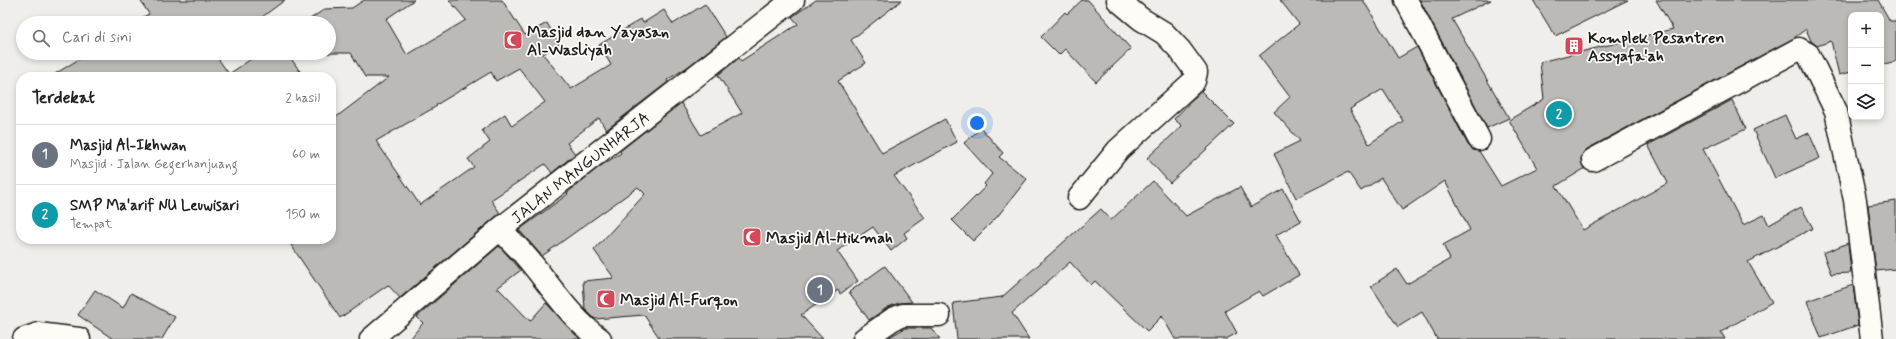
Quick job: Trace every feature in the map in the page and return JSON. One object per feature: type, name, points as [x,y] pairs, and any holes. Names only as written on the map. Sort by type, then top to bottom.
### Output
[{"type":"street","name":"JALAN MANGUNHARJA","points":[[371,339],[500,229],[793,0]]},
{"type":"street","points":[[1079,198],[1118,150],[1194,81],[1196,72],[1185,55],[1164,33],[1141,19],[1118,0]]},
{"type":"street","points":[[1406,0],[1479,139]]},
{"type":"street","points":[[1593,160],[1799,49],[1808,54],[1836,111],[1855,200],[1872,339]]},
{"type":"street","points":[[500,229],[528,259],[555,294],[583,325],[600,339]]},
{"type":"street","points":[[864,339],[893,319],[903,315],[939,315]]},
{"type":"street","points":[[24,339],[38,334],[79,339]]},
{"type":"building","points":[[140,0],[285,0],[263,16],[145,16],[149,14]]},
{"type":"building","points":[[364,0],[414,0],[386,19],[407,55],[466,20],[449,0],[502,0],[525,35],[547,23],[559,44],[543,54],[571,89],[611,65],[599,45],[641,19],[643,23],[664,10],[673,24],[705,4],[726,37],[686,68],[667,80],[668,82],[606,130],[599,118],[567,143],[575,154],[552,173],[545,164],[491,200],[500,213],[400,298],[388,285],[340,318],[290,244],[336,244],[336,117],[389,77],[365,77],[351,53],[336,53],[336,16],[314,16],[325,9],[352,8]],"holes":[[[519,68],[545,102],[512,126],[505,114],[482,130],[490,142],[468,159],[474,167],[420,205],[376,141],[437,106],[436,105],[491,72],[496,81]]]},
{"type":"building","points":[[816,0],[902,0],[851,40],[866,63],[838,81],[882,153],[945,119],[957,142],[894,176],[925,218],[904,233],[907,238],[891,251],[873,227],[837,251],[858,281],[840,294],[838,290],[801,315],[823,339],[660,339],[644,315],[595,319],[585,309],[583,281],[614,278],[594,250],[645,194],[638,187],[542,256],[519,230],[568,194],[567,193],[599,167],[621,153],[620,151],[681,103],[701,135],[742,113],[718,75],[739,58],[741,61],[798,24],[792,17]]},
{"type":"building","points":[[1082,0],[1088,0],[1131,49],[1096,82],[1065,49],[1059,55],[1041,37],[1065,12],[1067,14]]},
{"type":"building","points":[[1280,0],[1363,0],[1398,58],[1417,47],[1468,145],[1473,150],[1479,151],[1501,186],[1537,168],[1509,120],[1544,99],[1540,62],[1673,29],[1656,0],[1878,0],[1890,21],[1896,21],[1896,61],[1884,64],[1884,12],[1848,12],[1848,73],[1839,75],[1831,41],[1817,46],[1811,41],[1806,29],[1794,38],[1587,149],[1583,153],[1581,159],[1584,169],[1556,186],[1583,230],[1668,183],[1648,145],[1732,100],[1746,129],[1703,149],[1743,225],[1764,215],[1769,225],[1801,207],[1813,228],[1748,262],[1772,302],[1721,332],[1725,339],[1437,339],[1422,312],[1398,327],[1371,286],[1397,269],[1407,284],[1450,259],[1443,245],[1470,230],[1445,181],[1402,210],[1381,178],[1361,191],[1348,172],[1296,198],[1274,154],[1300,141],[1274,112],[1290,97],[1259,56],[1299,24]],"holes":[[[1383,89],[1403,121],[1369,144],[1350,109]]]},
{"type":"building","points":[[1420,0],[1491,0],[1452,19],[1509,118],[1487,128]]},
{"type":"building","points":[[1533,0],[1628,0],[1555,36]]},
{"type":"building","points":[[78,60],[219,60],[228,72],[58,72]]},
{"type":"building","points":[[250,60],[292,60],[300,72],[232,72]]},
{"type":"building","points":[[1201,91],[1234,124],[1170,183],[1147,158],[1182,126],[1174,119]]},
{"type":"building","points":[[1785,115],[1796,139],[1809,133],[1820,158],[1775,178],[1753,130]]},
{"type":"building","points":[[981,128],[1003,153],[999,157],[1027,179],[997,217],[973,241],[952,220],[986,186],[984,184],[992,174],[964,143]]},
{"type":"building","points":[[1153,181],[1186,216],[1240,187],[1251,207],[1283,189],[1301,221],[1276,235],[1299,275],[1263,296],[1259,291],[1225,311],[1237,333],[1226,339],[1175,339],[1162,316],[1147,331],[1095,281],[1091,285],[1070,262],[1012,313],[1029,339],[957,339],[953,303],[1002,297],[1101,209],[1111,220]]},
{"type":"building","points":[[1896,201],[1896,269],[1876,271],[1868,205]]},
{"type":"building","points":[[1848,243],[1851,273],[1831,274],[1823,253]]},
{"type":"building","points":[[499,246],[521,270],[496,289],[499,289],[530,321],[546,303],[580,339],[410,339],[423,323],[417,317]]},
{"type":"building","points":[[885,266],[912,302],[899,303],[888,307],[869,320],[849,292]]},
{"type":"building","points":[[1853,285],[1858,325],[1821,338],[1807,301]]},
{"type":"building","points":[[95,290],[123,308],[131,293],[175,317],[162,339],[113,339],[78,315]]},
{"type":"building","points":[[905,328],[931,328],[940,339],[888,338]]},
{"type":"place","name":"Masjid dan Yayasan Al-Wasliyah","points":[[513,40]]},
{"type":"place","name":"Komplek Pesantren Assyafa'ah","points":[[1574,46]]},
{"type":"place","name":"SMP Ma'arif NU Leuwisari","points":[[1559,114]]},
{"type":"place","name":"Masjid Al-Hikmah","points":[[752,237]]},
{"type":"place","name":"Masjid Al-Ikhwan","points":[[820,290]]},
{"type":"place","name":"Masjid Al-Furqon","points":[[606,299]]}]
